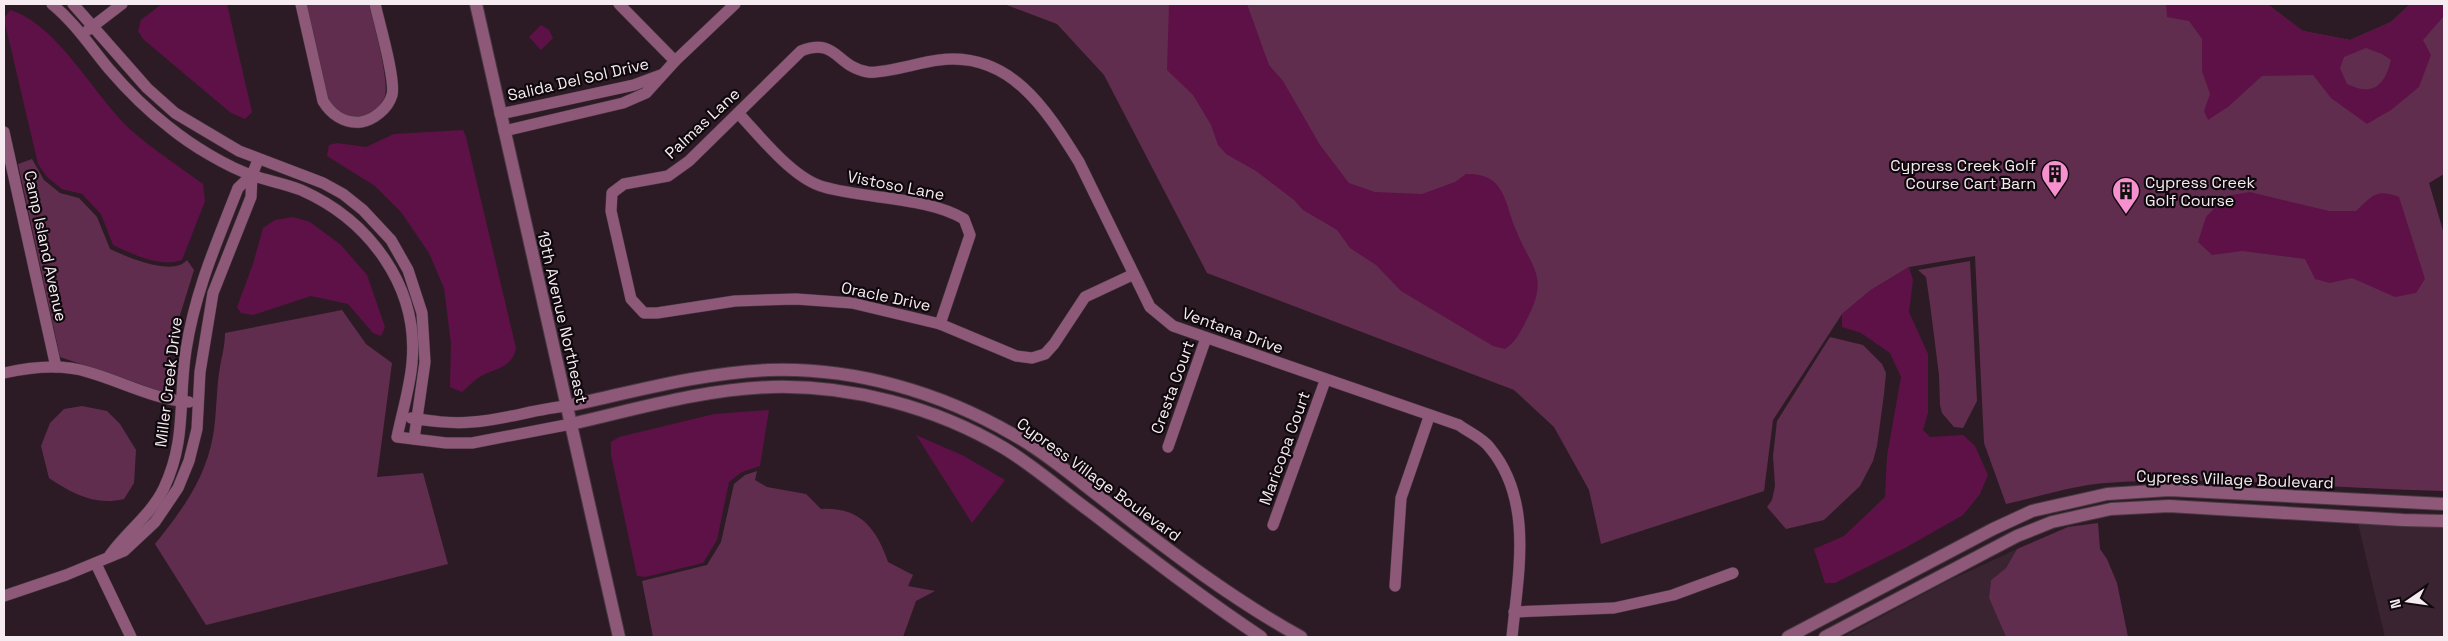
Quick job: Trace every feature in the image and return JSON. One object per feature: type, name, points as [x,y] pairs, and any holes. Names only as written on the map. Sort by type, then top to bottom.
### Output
[{"type":"street","points":[[52,4],[66,15],[130,93],[169,128],[219,159],[252,175],[299,189],[320,199],[348,217],[368,235],[384,255],[398,282],[409,316],[412,337],[412,363],[397,437],[446,443],[472,443],[571,424]]},
{"type":"street","points":[[74,4],[94,26],[115,54],[147,88],[175,113],[220,141],[258,160],[323,183],[343,194],[363,210],[391,240],[408,270],[422,313],[425,362],[414,439]]},
{"type":"street","points":[[83,35],[122,4]]},
{"type":"street","points":[[301,4],[322,101],[331,113],[356,123],[370,121],[382,110],[392,96],[391,80],[375,4]]},
{"type":"street","name":"19th Avenue Northeast","points":[[476,4],[619,637]]},
{"type":"street","points":[[619,4],[675,61]]},
{"type":"street","name":"Salida Del Sol Drive","points":[[504,130],[541,121],[555,126],[568,115],[623,103],[646,93],[675,61],[735,4]]},
{"type":"street","name":"Palmas Lane","points":[[624,267],[611,211],[612,193],[624,184],[668,176],[689,161],[801,51],[813,46]]},
{"type":"street","name":"Ventana Drive","points":[[813,46],[829,48],[850,67],[870,72],[940,60],[962,59],[988,64],[1006,73],[1027,89],[1079,162],[1132,275],[1150,307],[1173,326],[1325,381],[1459,425],[1489,446],[1504,468],[1515,495],[1520,524],[1512,637]]},
{"type":"street","name":"Salida Del Sol Drive","points":[[500,114],[634,85],[662,74]]},
{"type":"street","points":[[583,96],[586,111]]},
{"type":"street","points":[[564,100],[568,115]]},
{"type":"street","name":"Vistoso Lane","points":[[738,114],[798,173],[822,187],[890,198],[955,213],[964,219],[970,235],[940,324]]},
{"type":"street","name":"Camp Island Avenue","points":[[4,132],[56,367]]},
{"type":"street","points":[[252,175],[258,160]]},
{"type":"street","name":"Miller Creek Drive","points":[[4,596],[96,564],[110,555],[118,543],[164,500],[189,461],[197,429],[197,403],[213,293],[251,197],[252,175]]},
{"type":"street","name":"Miller Creek Drive","points":[[164,500],[180,440],[186,352],[195,300],[238,188],[252,175]]},
{"type":"street","name":"Oracle Drive","points":[[624,267],[631,299],[644,313],[657,313],[735,301],[796,299],[852,303],[940,324],[1016,356],[1032,358],[1045,354],[1054,344],[1084,297],[1132,275]]},
{"type":"street","name":"Cresta Court","points":[[1168,447],[1206,338]]},
{"type":"street","points":[[4,373],[56,367],[87,372],[150,396],[197,403]]},
{"type":"street","name":"Cypress Village Boulevard","points":[[567,406],[692,379],[769,370],[852,376],[880,380],[917,391],[965,409],[1015,435],[1249,608],[1301,637]]},
{"type":"street","name":"Maricopa Court","points":[[1273,525],[1325,381]]},
{"type":"street","name":"Cypress Village Boulevard","points":[[571,424],[695,396],[740,389],[812,388],[852,392],[895,402],[934,415],[1004,448],[1217,608],[1261,637]]},
{"type":"street","points":[[402,416],[446,423],[473,422],[567,406]]},
{"type":"street","points":[[1395,586],[1401,498],[1429,416]]},
{"type":"street","name":"Cypress Village Boulevard","points":[[1788,637],[1993,529],[2032,511],[2075,500],[2126,491],[2169,490],[2444,504]]},
{"type":"street","name":"Cypress Village Boulevard","points":[[1824,637],[2017,536],[2052,522],[2104,511],[2169,506],[2444,521]]},
{"type":"street","points":[[96,564],[131,637]]},
{"type":"street","points":[[1514,612],[1614,608],[1673,595],[1733,574]]},
{"type":"shaded area","points":[[162,4],[227,4],[252,112],[245,119],[231,113],[143,39],[138,31],[141,20]]},
{"type":"shaded area","points":[[306,4],[369,4],[380,51],[386,89],[383,100],[372,112],[360,117],[350,117],[334,107],[328,99]]},
{"type":"shaded area","points":[[1004,4],[2267,4],[2303,31],[2350,40],[2391,22],[2410,4],[2444,4],[2444,174],[2429,183],[2444,234],[2444,491],[2233,481],[2148,481],[2081,486],[2006,504],[1984,443],[1975,256],[1909,267],[1871,290],[1842,314],[1773,420],[1764,491],[1601,544],[1589,490],[1554,427],[1514,390],[1207,273],[1104,75],[1057,24]]},
{"type":"shaded area","points":[[1169,4],[1247,4],[1269,65],[1283,81],[1320,145],[1349,183],[1375,192],[1422,194],[1455,182],[1466,174],[1489,178],[1496,184],[1505,200],[1516,230],[1536,273],[1538,282],[1534,304],[1515,340],[1505,349],[1493,346],[1401,291],[1376,265],[1350,248],[1337,230],[1303,210],[1294,200],[1256,171],[1226,154],[1218,145],[1211,125],[1193,95],[1167,70]]},
{"type":"shaded area","points":[[2166,4],[2267,4],[2303,31],[2350,40],[2391,22],[2410,4],[2444,4],[2444,16],[2423,40],[2431,55],[2419,87],[2391,110],[2367,124],[2331,98],[2313,75],[2262,76],[2228,107],[2208,120],[2204,111],[2210,94],[2202,71],[2202,39],[2189,21],[2167,17]],"holes":[[[2366,48],[2382,54],[2391,60],[2381,82],[2371,89],[2356,88],[2347,84],[2340,68],[2344,57]]]},
{"type":"shaded area","points":[[10,10],[28,18],[44,30],[76,64],[119,118],[133,132],[203,184],[205,201],[182,260],[174,262],[156,261],[138,256],[113,245],[101,214],[82,194],[62,189],[47,177],[38,164],[4,19]]},
{"type":"shaded area","points":[[541,25],[549,30],[553,38],[541,50],[529,37]]},
{"type":"shaded area","points":[[463,130],[516,348],[514,355],[507,364],[481,376],[462,392],[450,387],[451,344],[444,288],[429,253],[401,212],[375,186],[327,156],[329,145],[337,143],[366,147],[394,134]]},
{"type":"shaded area","points":[[32,159],[44,180],[60,193],[79,198],[97,217],[110,249],[150,264],[161,266],[171,267],[180,265],[187,260],[194,270],[171,344],[166,393],[60,357],[18,164]]},
{"type":"shaded area","points":[[2250,192],[2329,211],[2356,211],[2375,195],[2385,193],[2399,197],[2425,279],[2416,293],[2395,297],[2352,278],[2330,283],[2315,279],[2305,259],[2242,251],[2212,255],[2198,242],[2206,217],[2226,196]]},
{"type":"shaded area","points":[[293,217],[310,222],[341,245],[367,275],[385,327],[381,336],[373,333],[348,304],[311,296],[253,315],[241,313],[237,307],[253,264],[263,228],[275,220]]},
{"type":"shaded area","points":[[1970,261],[1977,401],[1963,428],[1954,427],[1942,413],[1926,277],[1918,270]]},
{"type":"shaded area","points":[[1909,267],[1913,280],[1909,312],[1928,354],[1928,413],[1923,430],[1930,437],[1963,435],[1975,446],[1988,475],[1980,494],[1963,515],[1905,548],[1835,583],[1825,583],[1814,549],[1844,536],[1885,497],[1887,456],[1901,377],[1890,353],[1861,333],[1842,327],[1842,314],[1871,290]]},
{"type":"shaded area","points":[[342,310],[366,344],[392,363],[377,477],[423,473],[448,564],[206,625],[155,544],[191,494],[209,452],[213,436],[225,333]]},
{"type":"shaded area","points":[[1830,337],[1863,345],[1882,364],[1886,373],[1877,446],[1873,461],[1860,486],[1824,520],[1786,529],[1767,507],[1772,500],[1775,486],[1773,456],[1777,421]]},
{"type":"shaded area","points":[[82,406],[107,411],[120,424],[136,450],[134,483],[124,499],[113,501],[94,500],[76,494],[49,478],[41,446],[50,423],[64,409]]},
{"type":"shaded area","points":[[769,410],[760,466],[742,472],[729,482],[717,540],[703,563],[645,577],[637,576],[611,455],[611,442],[619,437],[714,414]]},
{"type":"shaded area","points":[[916,435],[964,456],[1005,480],[972,523]]},
{"type":"shaded area","points":[[757,471],[755,480],[767,487],[806,494],[821,509],[834,509],[856,516],[872,529],[888,562],[913,575],[908,586],[935,591],[916,601],[903,637],[653,637],[642,581],[707,565],[721,542],[734,484],[745,475]]},
{"type":"shaded area","points":[[2098,523],[2100,549],[2107,559],[2117,583],[2128,637],[2006,637],[1989,598],[1991,580],[2006,568],[2017,549],[2068,527]]},
{"type":"shaded area","points":[[2358,523],[2444,526],[2444,637],[2385,637]]},
{"type":"shaded area","points":[[2017,549],[2006,568],[1991,580],[1989,598],[2006,637],[1843,637],[1946,582]]},
{"type":"place","name":"Cypress Creek Golf Course Cart Barn","points":[[2055,198]]},
{"type":"place","name":"Cypress Creek Golf Course","points":[[2126,215]]}]
